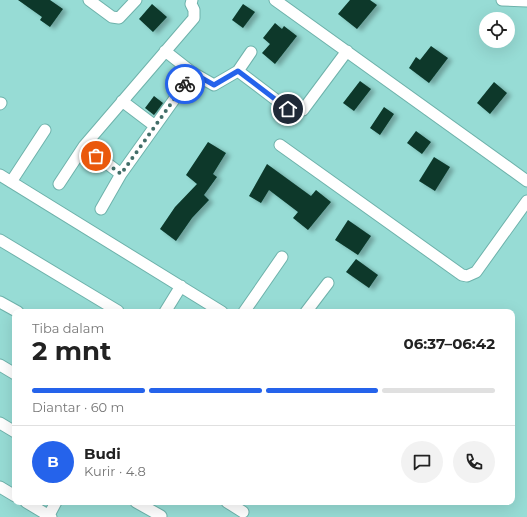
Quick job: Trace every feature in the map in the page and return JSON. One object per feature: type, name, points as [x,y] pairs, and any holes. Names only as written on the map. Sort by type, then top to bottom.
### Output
[{"type":"street","points":[[89,0],[112,17],[119,18],[136,0]]},
{"type":"street","points":[[59,184],[84,146],[194,18],[194,10],[191,4],[192,0]]},
{"type":"street","points":[[275,0],[527,181]]},
{"type":"street","points":[[502,0],[527,1]]},
{"type":"street","points":[[165,51],[193,73],[214,85],[238,71],[251,52]]},
{"type":"street","points":[[303,110],[346,51]]},
{"type":"street","points":[[238,71],[288,109]]},
{"type":"street","points":[[101,209],[121,174],[193,73]]},
{"type":"street","points":[[122,101],[156,126]]},
{"type":"street","points":[[11,182],[45,130]]},
{"type":"street","points":[[280,145],[462,275],[467,276],[476,272],[527,201]]},
{"type":"street","points":[[84,146],[121,174]]},
{"type":"street","points":[[0,175],[217,309]]},
{"type":"street","points":[[0,240],[114,309]]},
{"type":"street","points":[[246,309],[282,258]]},
{"type":"street","points":[[309,309],[328,283]]},
{"type":"street","points":[[167,309],[181,286]]},
{"type":"street","points":[[0,302],[13,309]]},
{"type":"street","points":[[0,365],[12,372]]},
{"type":"street","points":[[0,423],[12,430]]},
{"type":"street","points":[[0,487],[12,494]]},
{"type":"street","points":[[31,505],[49,516],[54,505]]},
{"type":"street","points":[[141,505],[161,516]]},
{"type":"street","points":[[232,505],[242,512]]},
{"type":"building","points":[[18,0],[50,0],[63,9],[50,27],[40,20],[42,17]]},
{"type":"building","points":[[350,0],[370,0],[377,5],[357,29],[338,14]]},
{"type":"building","points":[[152,4],[167,17],[153,32],[139,19]]},
{"type":"building","points":[[243,4],[255,12],[243,28],[232,20]]},
{"type":"building","points":[[275,23],[282,29],[284,26],[297,36],[275,64],[262,53],[270,44],[263,38]]},
{"type":"building","points":[[431,46],[448,58],[429,83],[409,68],[416,57],[420,60]]},
{"type":"building","points":[[360,81],[371,89],[354,111],[343,103]]},
{"type":"building","points":[[494,82],[507,93],[490,114],[477,103]]},
{"type":"building","points":[[154,96],[163,103],[154,115],[145,108]]},
{"type":"building","points":[[384,107],[394,114],[380,135],[370,128]]},
{"type":"building","points":[[416,131],[431,142],[422,154],[407,143]]},
{"type":"building","points":[[208,142],[226,153],[213,174],[217,177],[204,195],[209,200],[192,218],[176,241],[160,229],[175,207],[197,184],[186,175]]},
{"type":"building","points":[[434,157],[450,167],[435,191],[419,181]]},
{"type":"building","points":[[267,164],[311,196],[316,190],[331,202],[308,230],[293,218],[298,212],[269,190],[261,203],[249,196]]},
{"type":"building","points":[[348,220],[371,236],[358,255],[335,240]]},
{"type":"building","points":[[356,259],[378,275],[369,288],[346,272]]},
{"type":"way so far","points":[[96,156],[121,174],[185,84]]},
{"type":"route","points":[[185,84],[193,73],[214,85],[238,71],[288,109]]}]
